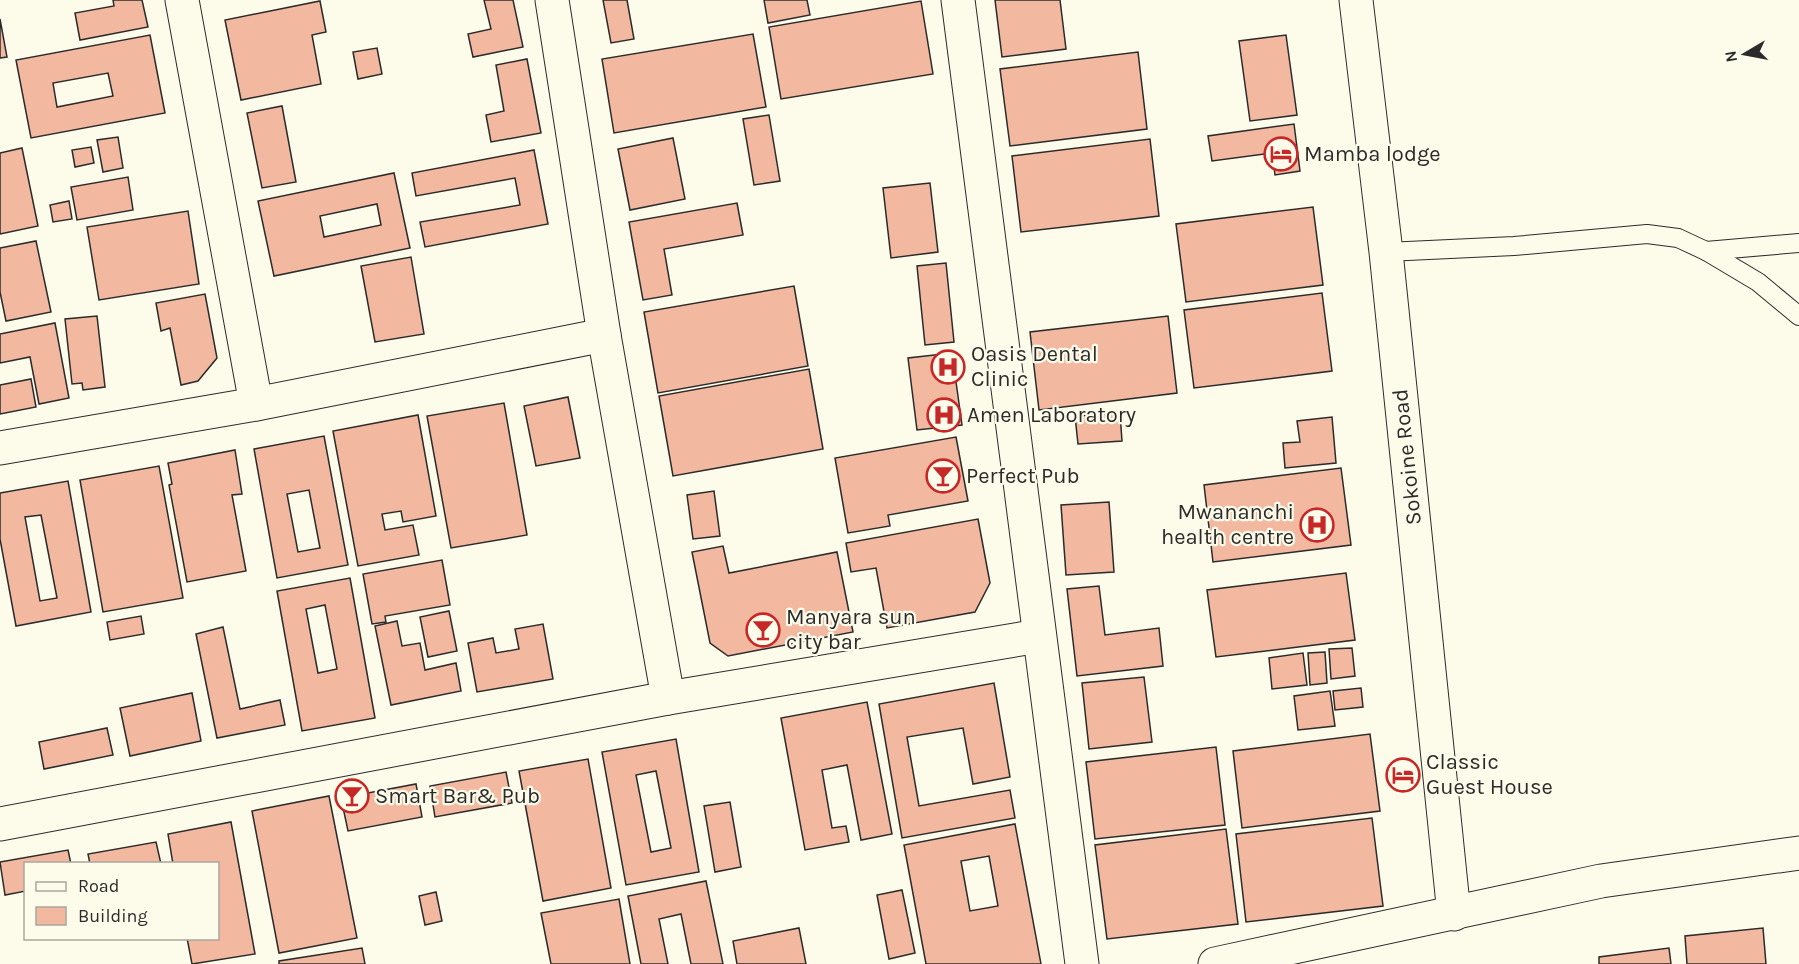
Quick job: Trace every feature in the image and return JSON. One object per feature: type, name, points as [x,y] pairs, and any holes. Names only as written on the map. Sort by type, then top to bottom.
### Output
[{"type":"street","points":[[182,0],[256,404]]},
{"type":"street","points":[[552,0],[604,335],[668,699]]},
{"type":"street","points":[[958,0],[1082,964]]},
{"type":"street","name":"Sokoine Road","points":[[1356,0],[1386,252],[1454,914]]},
{"type":"street","points":[[0,448],[256,404],[604,335]]},
{"type":"street","points":[[0,824],[668,699],[1039,636]]},
{"type":"street","points":[[1215,964],[1601,881],[1799,854]]},
{"type":"lane","points":[[1386,252],[1514,246],[1647,234],[1678,238],[1706,251],[1758,282],[1799,316]]},
{"type":"lane","points":[[1706,251],[1799,243]]},
{"type":"building","points":[[113,0],[142,0],[148,27],[80,40],[75,13],[114,6]]},
{"type":"building","points":[[484,0],[513,0],[523,47],[473,57],[468,34],[491,29]]},
{"type":"building","points":[[603,0],[627,0],[634,39],[611,43]]},
{"type":"building","points":[[764,0],[807,0],[810,15],[768,23]]},
{"type":"building","points":[[995,0],[1060,0],[1066,49],[1002,57]]},
{"type":"building","points":[[320,1],[326,32],[312,35],[321,84],[241,100],[225,20]]},
{"type":"building","points":[[921,1],[933,74],[781,99],[769,27]]},
{"type":"building","points":[[0,19],[7,57],[0,58]]},
{"type":"building","points":[[753,34],[766,107],[614,133],[602,59]]},
{"type":"building","points":[[150,35],[165,113],[31,138],[16,60]],"holes":[[[108,73],[113,96],[57,107],[53,83]]]},
{"type":"building","points":[[1286,35],[1297,115],[1250,121],[1239,41]]},
{"type":"building","points":[[377,48],[382,74],[358,79],[353,52]]},
{"type":"building","points":[[1138,52],[1147,129],[1010,146],[1000,69]]},
{"type":"building","points":[[527,59],[541,133],[491,142],[486,115],[504,111],[496,65]]},
{"type":"building","points":[[282,106],[296,182],[262,188],[247,113]]},
{"type":"building","points":[[769,115],[780,181],[754,185],[743,119]]},
{"type":"building","points":[[1294,124],[1300,171],[1275,175],[1272,153],[1212,161],[1208,136]]},
{"type":"building","points":[[118,137],[123,168],[103,172],[97,140]]},
{"type":"building","points":[[673,138],[685,199],[630,210],[618,149]]},
{"type":"building","points":[[1150,139],[1159,216],[1021,232],[1012,156]]},
{"type":"building","points":[[91,147],[94,163],[75,167],[72,150]]},
{"type":"building","points":[[22,148],[38,226],[0,234],[0,153]]},
{"type":"building","points":[[534,150],[548,224],[425,247],[420,222],[520,205],[515,178],[416,196],[412,173]]},
{"type":"building","points":[[394,173],[410,248],[274,276],[258,201]],"holes":[[[377,204],[381,225],[324,237],[320,216]]]},
{"type":"building","points":[[128,177],[133,210],[77,220],[71,187]]},
{"type":"building","points":[[930,183],[938,252],[891,258],[883,188]]},
{"type":"building","points":[[69,201],[72,219],[53,222],[50,205]]},
{"type":"building","points":[[737,203],[743,235],[664,249],[672,295],[643,300],[629,222]]},
{"type":"building","points":[[1313,207],[1323,285],[1186,302],[1176,224]]},
{"type":"building","points":[[188,211],[199,284],[99,300],[87,227]]},
{"type":"building","points":[[36,241],[51,312],[6,321],[0,292],[0,248]]},
{"type":"building","points":[[411,257],[424,334],[375,342],[361,266]]},
{"type":"building","points":[[946,263],[954,342],[925,345],[917,266]]},
{"type":"building","points":[[794,286],[808,366],[658,393],[644,312]]},
{"type":"building","points":[[1322,293],[1332,371],[1194,388],[1184,310]]},
{"type":"building","points":[[205,294],[217,358],[198,381],[181,385],[170,328],[161,331],[156,303]]},
{"type":"building","points":[[97,316],[105,387],[83,390],[82,383],[72,384],[65,319]]},
{"type":"building","points":[[1168,316],[1177,393],[1039,410],[1030,332]]},
{"type":"building","points":[[55,323],[69,398],[39,404],[30,357],[0,363],[0,334]]},
{"type":"building","points":[[952,353],[962,425],[917,430],[908,358]]},
{"type":"building","points":[[809,369],[823,449],[673,476],[659,396]]},
{"type":"building","points":[[31,379],[36,407],[0,414],[0,385]]},
{"type":"building","points":[[568,397],[580,458],[536,466],[524,406]]},
{"type":"building","points":[[504,403],[527,535],[451,548],[427,416]]},
{"type":"building","points":[[1120,413],[1122,441],[1078,444],[1075,416]]},
{"type":"building","points":[[418,415],[436,516],[403,522],[401,511],[382,514],[385,530],[413,525],[419,555],[358,566],[333,431]]},
{"type":"building","points":[[1332,417],[1336,463],[1285,468],[1283,443],[1300,442],[1297,421]]},
{"type":"building","points":[[324,436],[348,565],[277,578],[254,449]],"holes":[[[309,490],[320,548],[298,552],[287,494]]]},
{"type":"building","points":[[956,437],[968,501],[888,515],[890,526],[848,533],[835,458]]},
{"type":"building","points":[[235,450],[242,494],[232,495],[246,571],[187,582],[169,485],[172,484],[168,463]]},
{"type":"building","points":[[159,466],[183,598],[103,612],[80,480]]},
{"type":"building","points":[[1341,468],[1351,545],[1213,562],[1204,485]]},
{"type":"building","points":[[68,481],[91,612],[16,626],[0,539],[0,493]],"holes":[[[41,515],[57,598],[40,601],[25,517]]]},
{"type":"building","points":[[714,491],[720,536],[693,539],[687,495]]},
{"type":"building","points":[[1109,502],[1114,572],[1066,575],[1061,505]]},
{"type":"building","points":[[978,519],[990,583],[975,612],[887,628],[876,568],[851,572],[846,543]]},
{"type":"building","points":[[723,546],[729,573],[837,552],[853,632],[728,656],[710,643],[692,552]]},
{"type":"building","points":[[442,560],[450,605],[385,616],[386,622],[372,624],[363,574]]},
{"type":"building","points":[[1346,573],[1355,640],[1216,657],[1207,590]]},
{"type":"building","points":[[350,578],[375,718],[302,731],[277,591]],"holes":[[[325,605],[337,669],[318,673],[306,609]]]},
{"type":"building","points":[[1099,586],[1105,635],[1159,628],[1163,666],[1077,676],[1067,589]]},
{"type":"building","points":[[449,611],[457,651],[428,657],[420,617]]},
{"type":"building","points":[[141,616],[144,634],[110,640],[107,622]]},
{"type":"building","points":[[397,621],[402,646],[420,643],[425,670],[456,663],[461,691],[391,705],[375,626]]},
{"type":"building","points":[[543,624],[553,679],[477,692],[468,643],[493,638],[496,653],[519,649],[515,629]]},
{"type":"building","points":[[223,627],[240,709],[280,700],[285,725],[217,738],[196,634]]},
{"type":"building","points":[[1352,648],[1355,676],[1331,679],[1329,649]]},
{"type":"building","points":[[1325,652],[1327,683],[1310,685],[1308,653]]},
{"type":"building","points":[[1303,653],[1307,685],[1272,689],[1269,658]]},
{"type":"building","points":[[1144,677],[1152,742],[1089,749],[1082,683]]},
{"type":"building","points":[[994,683],[1010,777],[973,784],[963,728],[907,737],[919,806],[1010,790],[1015,818],[902,838],[879,704]]},
{"type":"building","points":[[1361,688],[1363,707],[1335,710],[1333,691]]},
{"type":"building","points":[[1330,691],[1335,726],[1298,730],[1294,696]]},
{"type":"building","points":[[192,693],[201,741],[130,756],[120,708]]},
{"type":"building","points":[[867,702],[892,834],[861,840],[847,765],[822,770],[832,828],[846,826],[849,842],[805,850],[781,718]]},
{"type":"building","points":[[107,728],[113,755],[44,769],[39,742]]},
{"type":"building","points":[[1370,734],[1380,811],[1242,828],[1233,751]]},
{"type":"building","points":[[676,739],[699,872],[626,885],[602,752]],"holes":[[[656,771],[671,848],[651,852],[636,775]]]},
{"type":"building","points":[[1216,747],[1225,825],[1095,839],[1086,762]]},
{"type":"building","points":[[588,759],[611,888],[543,901],[519,771]]},
{"type":"building","points":[[506,772],[512,803],[435,817],[430,786]]},
{"type":"building","points":[[416,784],[422,817],[348,831],[341,798]]},
{"type":"building","points":[[329,796],[357,938],[279,953],[252,811]]},
{"type":"building","points":[[730,802],[741,867],[715,872],[704,806]]},
{"type":"building","points":[[1372,818],[1383,906],[1246,922],[1236,834]]},
{"type":"building","points":[[231,822],[255,954],[192,964],[187,940],[219,940],[219,862],[173,862],[168,834]]},
{"type":"building","points":[[1015,824],[1041,964],[926,964],[904,845]],"holes":[[[989,856],[998,906],[970,911],[961,861]]]},
{"type":"building","points":[[1226,829],[1238,924],[1107,939],[1095,845]]},
{"type":"building","points":[[156,842],[161,862],[90,862],[88,854]]},
{"type":"building","points":[[68,850],[71,862],[24,862],[24,891],[5,895],[0,862]]},
{"type":"building","points":[[706,881],[723,964],[691,964],[681,914],[659,919],[668,964],[641,964],[628,896]]},
{"type":"building","points":[[902,890],[915,953],[889,959],[877,895]]},
{"type":"building","points":[[436,892],[442,921],[425,925],[419,896]]},
{"type":"building","points":[[619,899],[630,964],[551,964],[541,913]]},
{"type":"building","points":[[799,928],[806,964],[737,964],[733,941]]},
{"type":"building","points":[[1763,928],[1766,964],[1687,964],[1685,936]]},
{"type":"building","points":[[362,948],[365,964],[279,964],[279,961]]},
{"type":"building","points":[[1669,948],[1671,964],[1599,964],[1599,957]]},
{"type":"place","name":"Mamba lodge","points":[[1281,154]]},
{"type":"place","name":"Oasis Dental Clinic","points":[[948,367]]},
{"type":"place","name":"Amen Laboratory","points":[[944,415]]},
{"type":"place","name":"Perfect Pub","points":[[943,476]]},
{"type":"place","name":"Mwananchi health centre","points":[[1317,525]]},
{"type":"place","name":"Manyara sun city bar","points":[[763,630]]},
{"type":"place","name":"Classic Guest House","points":[[1403,775]]},
{"type":"place","name":"Smart Bar& Pub","points":[[352,796]]}]
